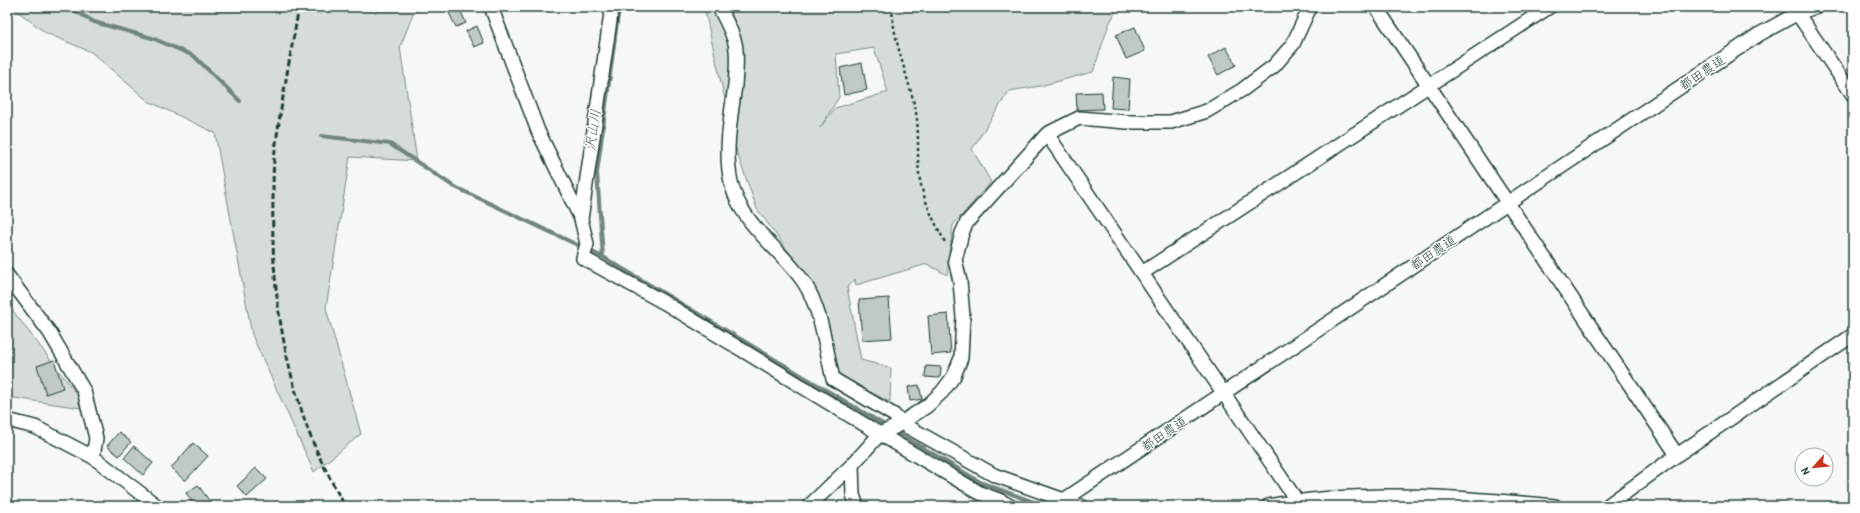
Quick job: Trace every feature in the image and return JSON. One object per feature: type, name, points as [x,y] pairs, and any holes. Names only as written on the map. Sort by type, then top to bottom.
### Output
[{"type":"street","points":[[491,7],[538,131],[581,219],[587,244],[583,258],[890,429],[1060,503],[1081,506]]},
{"type":"street","points":[[581,219],[612,7]]},
{"type":"street","points":[[719,7],[735,44],[737,65],[728,147],[728,167],[731,184],[738,203],[748,220],[803,281],[814,301],[833,379],[894,415],[890,429]]},
{"type":"street","points":[[809,506],[890,429],[927,406],[942,392],[954,376],[961,358],[963,317],[960,281],[955,260],[962,233],[967,222],[1047,134],[1079,118],[1127,122],[1171,122],[1207,111],[1242,90],[1274,66],[1293,44],[1310,7]]},
{"type":"street","points":[[1376,7],[1508,201],[1677,455]]},
{"type":"street","points":[[1142,273],[1549,7]]},
{"type":"street","name":"都田農道","points":[[1060,503],[1508,201],[1796,10],[1816,7]]},
{"type":"street","points":[[1796,10],[1853,96]]},
{"type":"street","points":[[1047,134],[1297,501]]},
{"type":"street","points":[[7,275],[50,334],[84,392],[96,438],[93,457]]},
{"type":"street","points":[[1607,506],[1677,455],[1853,335]]},
{"type":"street","points":[[7,420],[35,427],[93,457],[157,506]]},
{"type":"street","points":[[890,429],[980,493],[1010,506]]},
{"type":"street","points":[[852,465],[853,495],[857,506]]},
{"type":"street","points":[[1268,506],[1297,501],[1365,495],[1555,506]]},
{"type":"path","points":[[256,7],[259,11]]},
{"type":"path","points":[[892,7],[892,17],[903,68],[916,109],[921,184],[930,214],[955,260]]},
{"type":"shaded area","points":[[12,7],[428,7],[414,12],[400,47],[417,161],[350,157],[326,308],[361,434],[314,472],[252,335],[215,133],[148,101],[91,52],[46,33]]},
{"type":"shaded area","points":[[704,7],[1118,7],[1109,24],[1093,72],[1040,86],[1009,91],[972,149],[991,182],[953,225],[947,275],[927,264],[856,285],[855,279],[847,287],[861,360],[891,368],[890,402],[836,375],[800,267],[757,209],[737,153]],"holes":[[[874,48],[888,92],[835,108],[820,128],[839,97],[836,54]]]},
{"type":"shaded area","points":[[7,303],[88,409],[7,397]]},
{"type":"shaded area","points":[[1435,500],[1483,506],[1314,506],[1336,503]]},
{"type":"building","points":[[459,7],[466,23],[456,27],[448,11]]},
{"type":"building","points":[[477,26],[484,43],[474,47],[466,31]]},
{"type":"building","points":[[1135,27],[1145,51],[1126,59],[1116,35]]},
{"type":"building","points":[[1226,47],[1236,65],[1218,75],[1208,57]]},
{"type":"building","points":[[862,63],[867,90],[844,95],[840,68]]},
{"type":"building","points":[[1113,77],[1130,79],[1128,109],[1111,108]]},
{"type":"building","points":[[1102,92],[1103,109],[1077,110],[1076,93]]},
{"type":"building","points":[[889,298],[892,338],[862,340],[859,300]]},
{"type":"building","points":[[948,314],[951,353],[931,355],[928,316]]},
{"type":"building","points":[[54,360],[63,388],[46,394],[37,366]]},
{"type":"building","points":[[926,366],[941,367],[940,378],[925,377]]},
{"type":"building","points":[[919,385],[922,399],[910,401],[908,387]]},
{"type":"building","points":[[119,432],[131,442],[119,456],[107,446]]},
{"type":"building","points":[[193,443],[208,456],[185,481],[171,468]]},
{"type":"building","points":[[134,446],[153,463],[143,475],[124,458]]},
{"type":"building","points":[[256,468],[267,479],[247,497],[237,486]]},
{"type":"building","points":[[198,485],[213,506],[195,506],[186,493]]},
{"type":"waterway","points":[[69,7],[94,22],[152,38],[194,56],[240,101]]},
{"type":"waterway","name":"沢山川","points":[[603,257],[597,173],[619,7]]},
{"type":"waterway","points":[[321,136],[390,144],[453,186],[603,257],[982,483],[1044,506]]},
{"type":"railway","points":[[299,7],[282,102],[274,159],[273,229],[276,283],[288,363],[303,415],[316,450],[345,506]]}]
